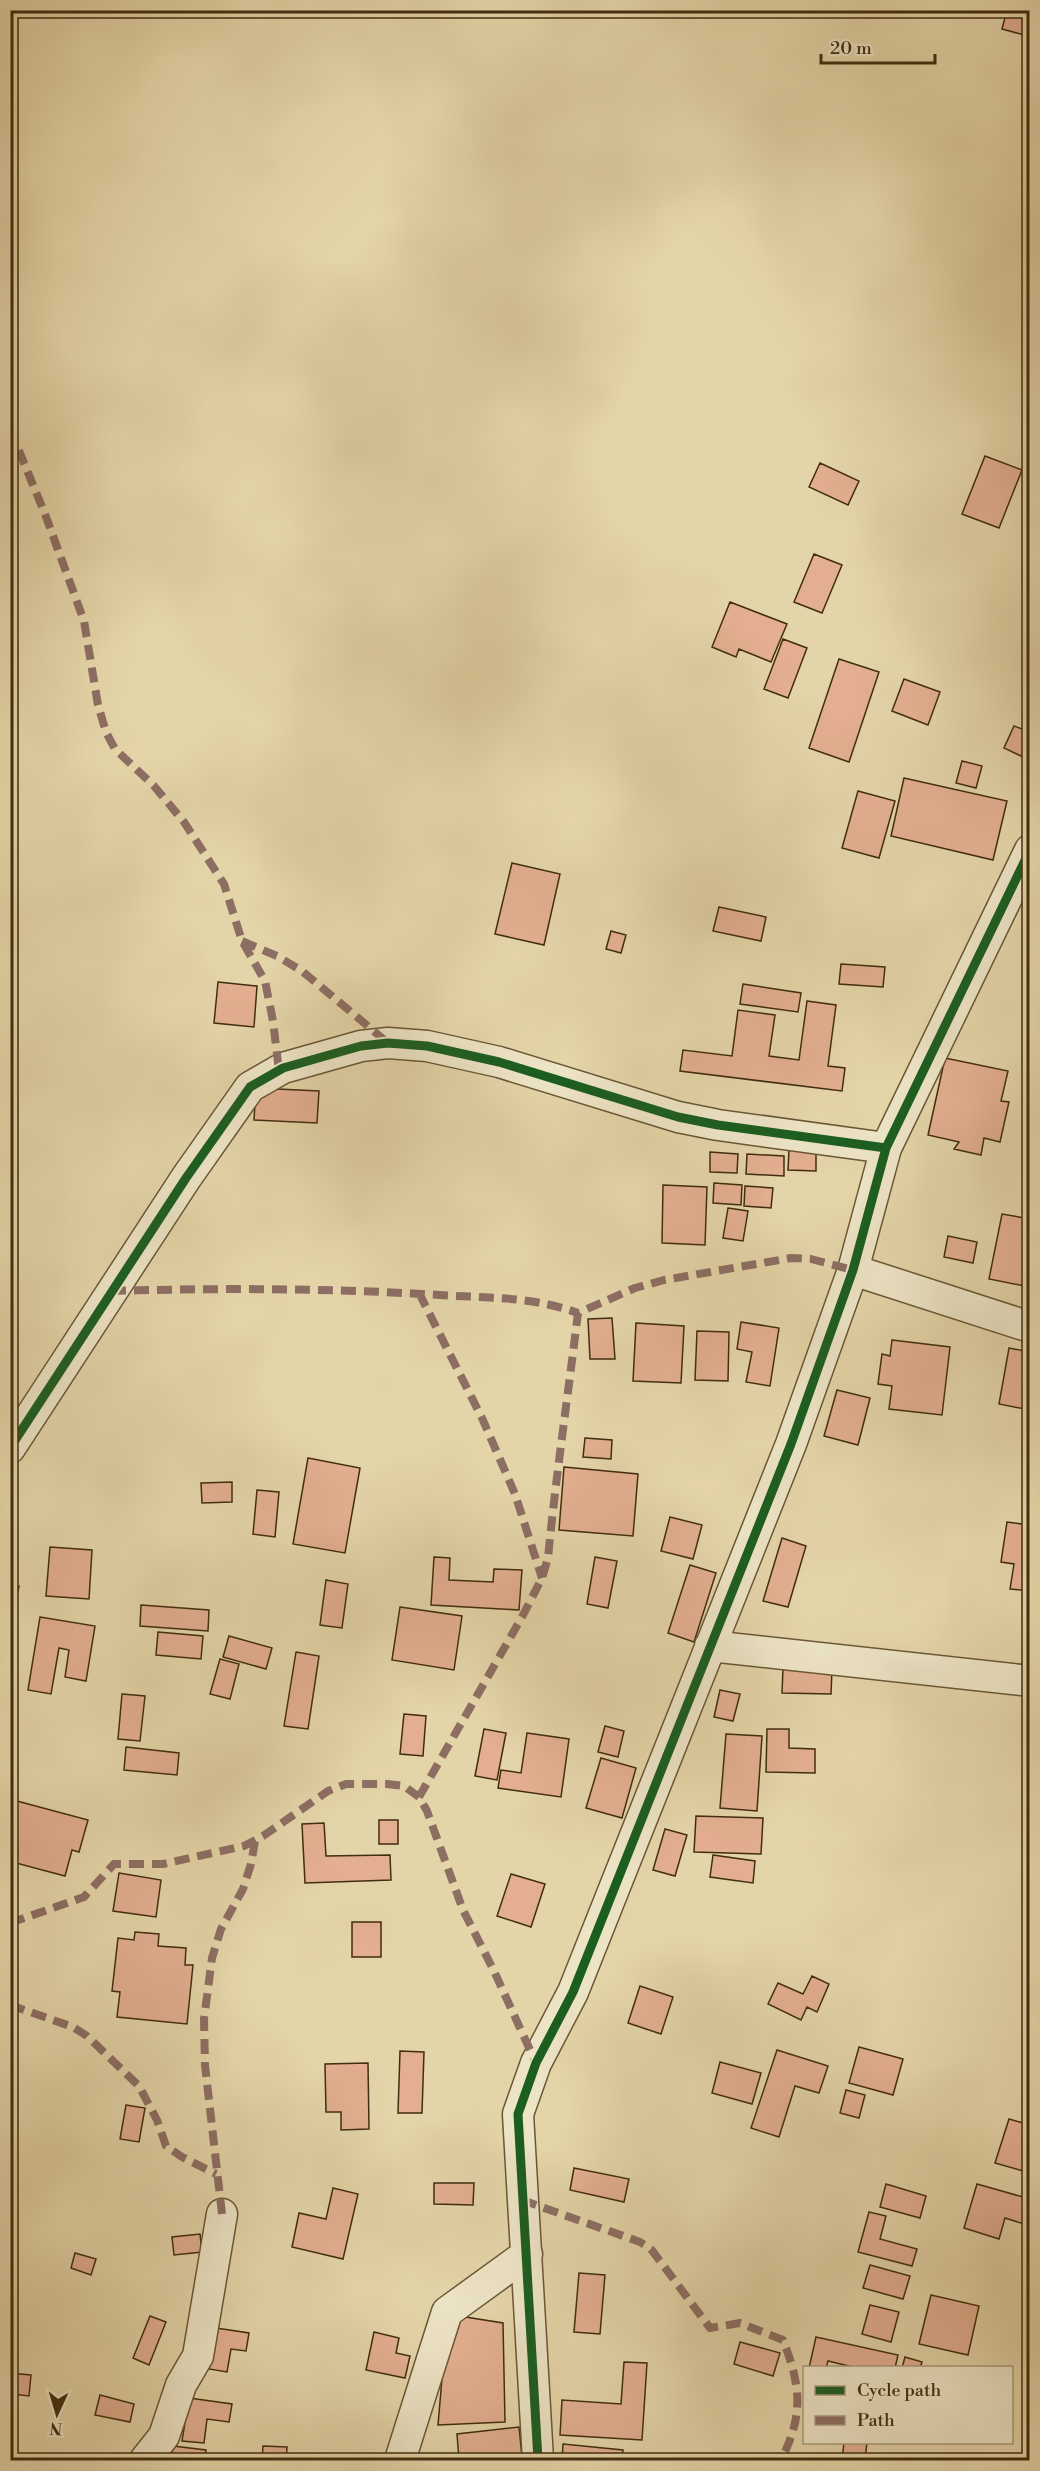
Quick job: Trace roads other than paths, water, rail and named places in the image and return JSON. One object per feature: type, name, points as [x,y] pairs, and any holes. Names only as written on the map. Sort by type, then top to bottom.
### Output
[{"type":"street","points":[[538,2460],[518,2114],[536,2063],[573,1992],[791,1444],[853,1270],[886,1148],[1029,850]]},
{"type":"street","points":[[10,1448],[186,1178],[250,1087],[283,1068],[361,1046],[387,1043],[427,1046],[499,1062],[678,1117],[718,1125],[886,1148]]},
{"type":"street","points":[[853,1270],[1029,1328]]},
{"type":"street","points":[[710,1646],[1029,1681]]},
{"type":"street","points":[[145,2460],[164,2436],[181,2385],[198,2356],[222,2214]]},
{"type":"street","points":[[400,2460],[447,2312],[527,2254]]}]
